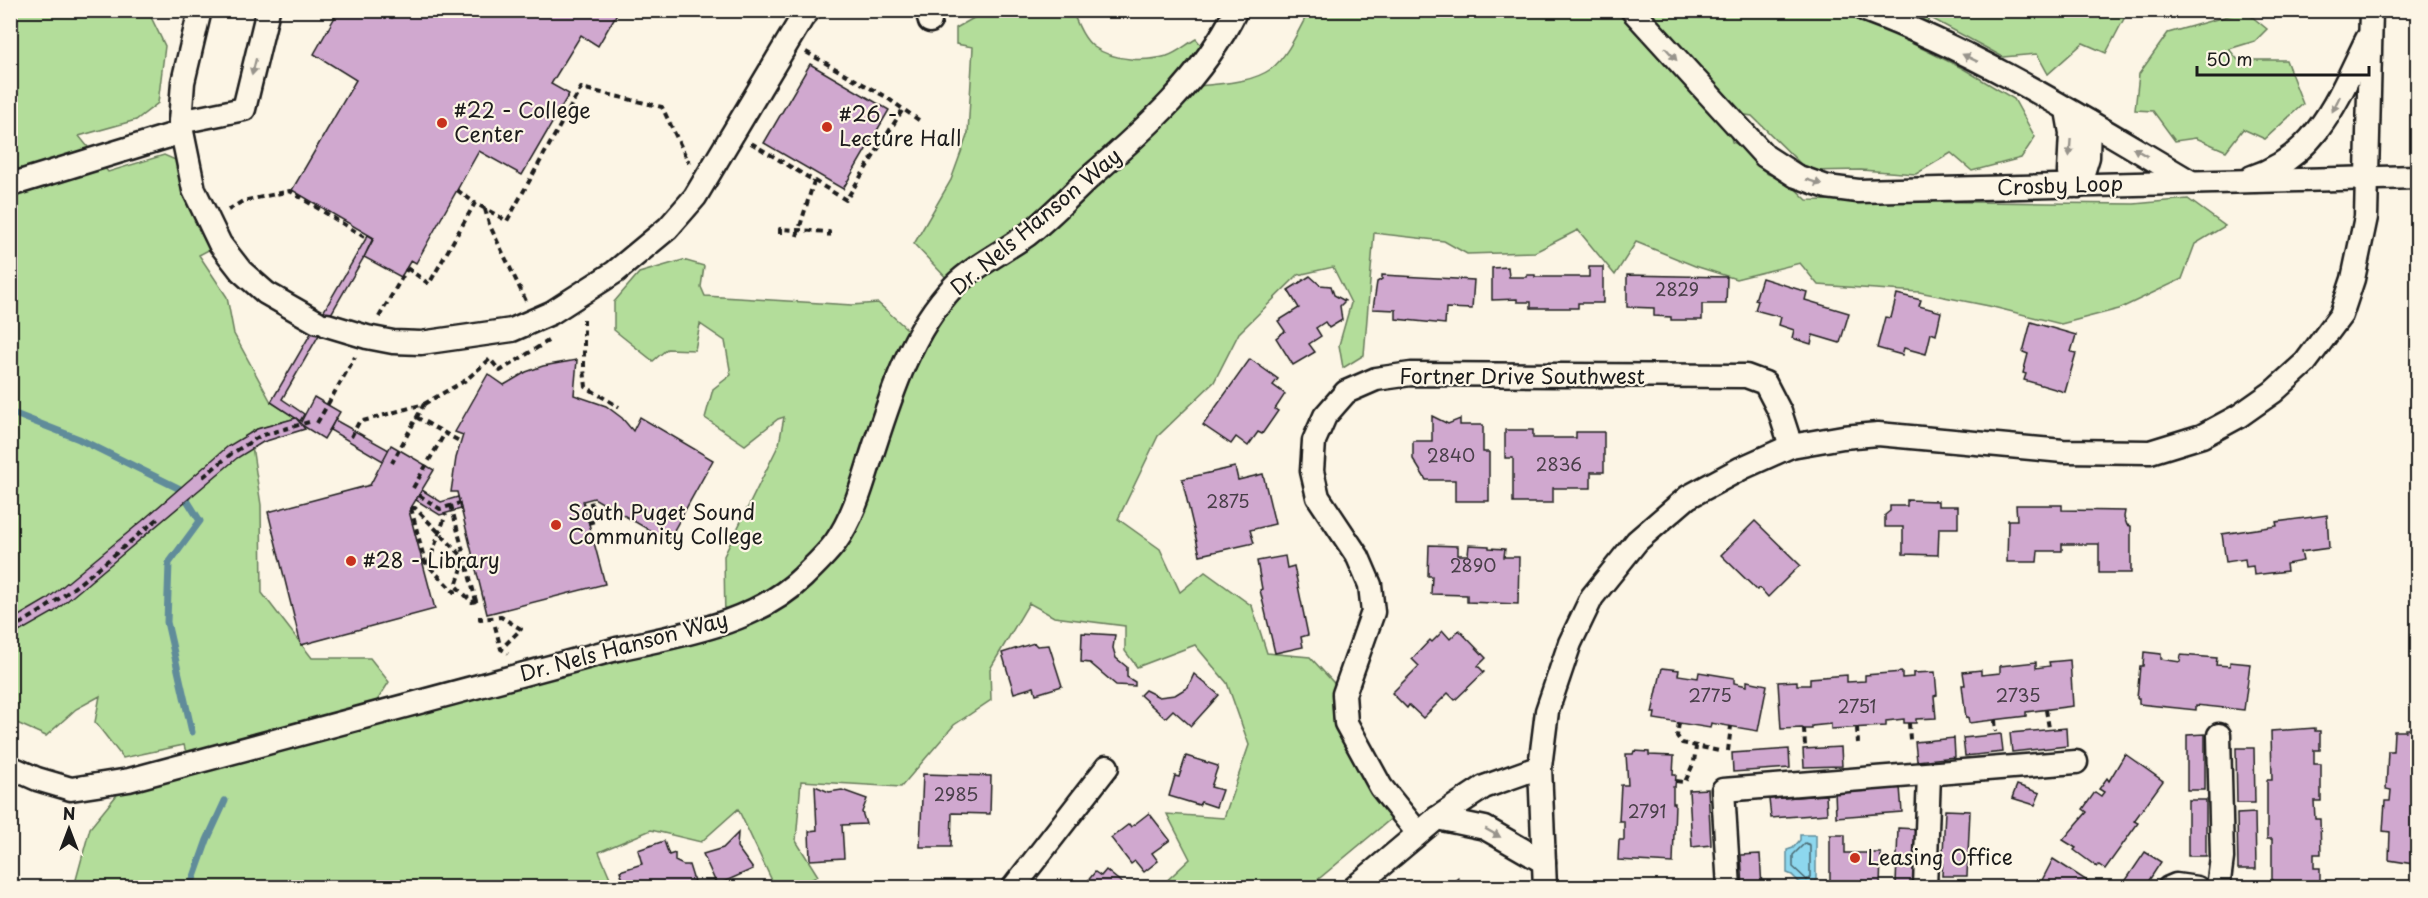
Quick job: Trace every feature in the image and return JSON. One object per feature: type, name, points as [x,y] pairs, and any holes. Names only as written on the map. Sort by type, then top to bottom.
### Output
[{"type":"street","points":[[200,10],[183,82],[181,127],[194,190],[220,244],[241,271],[266,293],[322,323],[384,340],[421,343],[512,330],[535,320],[615,272],[668,228],[701,188],[802,18],[809,10]]},
{"type":"street","points":[[10,185],[59,172],[181,127],[244,109],[268,10]]},
{"type":"street","name":"Dr. Nels Hanson Way","points":[[10,767],[37,779],[71,789],[129,780],[726,622],[763,606],[801,579],[835,542],[858,498],[889,402],[916,337],[955,285],[1028,234],[1148,126],[1196,73],[1226,32],[1236,10]]},
{"type":"street","name":"Crosby Loop","points":[[1632,10],[1765,156],[1796,176],[1827,187],[1858,191],[2191,182]]},
{"type":"street","name":"Crosby Loop","points":[[1865,10],[1890,16],[1994,69],[2191,182]]},
{"type":"street","points":[[1545,888],[1540,767],[1547,711],[1570,644],[1592,597],[1637,541],[1688,497],[1742,468],[1791,446],[1843,437],[1878,434],[2063,451],[2150,452],[2202,436],[2239,416],[2273,392],[2305,363],[2341,315],[2353,279],[2366,218],[2371,22]]},
{"type":"street","points":[[2237,182],[2268,172],[2302,150],[2331,114],[2371,22]]},
{"type":"street","points":[[2067,110],[2071,133],[2069,172],[2076,186]]},
{"type":"street","points":[[2076,186],[2088,157],[2090,122]]},
{"type":"street","points":[[2191,182],[2418,177]]},
{"type":"street","name":"Fortner Drive Southwest","points":[[1418,833],[1381,787],[1346,723],[1344,694],[1373,612],[1370,585],[1358,557],[1318,496],[1312,471],[1314,441],[1325,416],[1346,393],[1376,379],[1411,374],[1746,376],[1765,383],[1780,412],[1791,446]]},
{"type":"street","points":[[2218,888],[2222,858],[2219,735]]},
{"type":"street","points":[[1729,888],[1723,790],[2076,762]]},
{"type":"street","points":[[1013,888],[1107,767]]},
{"type":"street","points":[[1354,888],[1437,818],[1484,787],[1540,767]]},
{"type":"street","points":[[1925,888],[1929,774]]},
{"type":"street","points":[[1437,818],[1485,828],[1544,862]]},
{"type":"street","points":[[2169,888],[2176,885],[2197,888]]},
{"type":"path","points":[[807,52],[921,121]]},
{"type":"path","points":[[457,190],[507,221],[581,88],[662,107],[701,188]]},
{"type":"path","points":[[734,133],[846,200],[903,109]]},
{"type":"path","points":[[797,236],[814,181]]},
{"type":"path","points":[[225,211],[243,201],[290,191],[366,238]]},
{"type":"path","points":[[384,308],[407,268],[429,284],[475,202]]},
{"type":"path","points":[[484,208],[489,224],[535,320]]},
{"type":"path","points":[[780,234],[780,229],[829,232],[829,238]]},
{"type":"path","points":[[813,231],[813,237]]},
{"type":"path","points":[[584,315],[583,360],[586,387],[620,407]]},
{"type":"path","points":[[317,423],[347,371]]},
{"type":"path","points":[[351,437],[359,422],[424,404],[392,464]]},
{"type":"path","points":[[416,417],[461,442]]},
{"type":"path","points":[[203,477],[231,454],[260,436],[309,422]]},
{"type":"path","points":[[413,488],[446,433]]},
{"type":"path","points":[[419,495],[440,509],[460,503]]},
{"type":"path","points":[[588,523],[595,521],[590,499]]},
{"type":"path","points":[[452,505],[477,603],[472,602],[456,586]]},
{"type":"path","points":[[411,508],[415,508],[465,559],[454,592],[428,565],[411,508]]},
{"type":"path","points":[[428,565],[446,514]]},
{"type":"path","points":[[10,629],[63,596],[159,518]]},
{"type":"path","points":[[480,616],[480,619],[501,617],[521,628],[501,649]]},
{"type":"path","points":[[495,626],[501,649],[508,653]]},
{"type":"path","points":[[2046,710],[2048,725]]},
{"type":"path","points":[[1995,720],[1996,730]]},
{"type":"path","points":[[1679,723],[1677,736],[1682,743],[1719,751]]},
{"type":"path","points":[[1909,723],[1910,738]]},
{"type":"path","points":[[1728,751],[1731,728]]},
{"type":"path","points":[[1857,728],[1858,743]]},
{"type":"path","points":[[1804,729],[1805,744]]},
{"type":"path","points":[[1676,781],[1685,782],[1694,762],[1696,746]]},
{"type":"green space","points":[[10,11],[148,11],[165,46],[158,103],[136,120],[79,136],[108,172],[164,155],[189,166],[220,244],[199,255],[227,297],[234,334],[271,402],[296,418],[250,433],[261,505],[262,593],[312,658],[370,658],[389,682],[368,715],[725,622],[724,556],[779,444],[784,417],[778,419],[745,445],[705,418],[713,389],[731,375],[725,341],[700,324],[695,350],[667,349],[653,361],[614,330],[614,302],[639,273],[683,260],[704,266],[701,287],[705,296],[852,305],[878,303],[916,337],[954,286],[914,244],[951,180],[968,133],[973,47],[956,44],[956,28],[986,11],[1072,11],[1090,44],[1102,52],[1120,58],[1149,59],[1167,56],[1196,39],[1217,63],[1199,86],[1245,80],[1271,69],[1288,50],[1309,11],[2128,11],[2106,53],[2083,43],[2048,74],[2037,54],[2003,57],[1931,18],[1905,40],[1962,68],[2014,99],[2035,137],[2021,158],[1972,171],[1951,153],[1916,174],[1861,170],[1808,171],[1752,116],[1726,112],[1732,142],[1749,149],[1757,165],[1768,174],[1787,181],[1807,200],[2134,204],[2188,199],[2225,226],[2195,244],[2182,279],[2119,309],[2061,324],[1919,292],[1818,285],[1800,263],[1736,279],[1695,266],[1636,242],[1615,275],[1578,230],[1535,252],[1467,254],[1444,241],[1374,233],[1364,355],[1343,368],[1339,345],[1351,303],[1333,267],[1298,275],[1239,333],[1214,382],[1158,436],[1118,519],[1160,549],[1180,592],[1205,572],[1252,606],[1267,653],[1310,657],[1344,694],[1399,812],[1309,887],[1160,887],[1190,859],[1167,814],[1224,818],[1249,745],[1227,683],[1195,645],[1137,667],[1125,651],[1125,626],[1054,617],[1029,603],[990,669],[991,700],[954,725],[901,787],[801,781],[796,841],[818,876],[798,887],[775,887],[738,809],[701,842],[651,830],[599,852],[614,887],[74,887],[90,828],[129,780],[189,764],[184,745],[123,758],[95,722],[100,696],[76,709],[46,736],[17,723],[11,723]]},
{"type":"green space","points":[[2245,11],[2267,29],[2255,41],[2229,49],[2238,60],[2286,60],[2303,104],[2265,139],[2243,129],[2226,151],[2196,138],[2175,141],[2153,111],[2135,110],[2139,74],[2168,33]]},
{"type":"water","points":[[1800,835],[1816,835],[1816,886],[1802,885],[1787,873],[1787,850],[1793,848],[1800,840]]},
{"type":"building","name":"#22 - College Center","points":[[339,10],[378,10],[392,18],[396,10],[619,10],[598,46],[581,35],[551,84],[569,94],[522,175],[479,151],[416,263],[411,260],[401,277],[364,257],[374,238],[292,190],[356,80],[314,54]]},
{"type":"building","name":"#26 - Lecture Hall","points":[[810,64],[889,110],[843,189],[764,143]]},
{"type":"building","points":[[368,235],[373,238],[364,257],[282,399],[304,414],[300,421],[271,402]]},
{"type":"building","points":[[1508,267],[1509,277],[1535,275],[1535,277],[1589,277],[1589,267],[1603,267],[1603,303],[1578,303],[1578,308],[1531,308],[1531,302],[1517,302],[1517,299],[1492,300],[1492,268]]},
{"type":"building","points":[[1382,275],[1474,280],[1472,309],[1446,308],[1445,324],[1396,319],[1396,310],[1373,309],[1377,282],[1382,279]]},
{"type":"building","points":[[1627,275],[1727,277],[1726,304],[1702,304],[1702,320],[1671,320],[1671,317],[1654,316],[1654,308],[1627,307]]},
{"type":"building","points":[[1310,276],[1320,285],[1331,286],[1334,295],[1345,301],[1340,306],[1342,320],[1329,328],[1325,322],[1316,328],[1321,336],[1309,344],[1315,352],[1293,365],[1276,338],[1285,331],[1278,321],[1299,308],[1288,290]]},
{"type":"building","points":[[1762,278],[1807,292],[1805,300],[1849,313],[1840,343],[1813,335],[1811,344],[1792,338],[1794,330],[1779,325],[1781,317],[1755,310],[1758,301],[1755,300]]},
{"type":"building","points":[[1897,294],[1921,300],[1919,306],[1941,312],[1936,335],[1931,333],[1926,354],[1904,348],[1902,355],[1877,348],[1885,317],[1891,318]]},
{"type":"building","points":[[2031,322],[2076,335],[2071,352],[2076,353],[2065,392],[2024,380],[2026,374],[2023,373],[2028,354],[2023,352]]},
{"type":"building","points":[[1250,359],[1278,379],[1273,385],[1285,394],[1275,409],[1278,411],[1262,434],[1258,432],[1248,446],[1236,437],[1231,444],[1203,425]]},
{"type":"building","points":[[577,360],[574,395],[606,406],[622,418],[633,431],[640,417],[713,460],[668,541],[594,498],[583,501],[605,584],[487,614],[457,492],[451,492],[456,458],[463,435],[455,432],[488,374],[504,385],[526,372],[543,366]]},
{"type":"building","points":[[314,397],[340,412],[324,439],[300,424]]},
{"type":"building","points":[[1432,416],[1448,424],[1460,419],[1460,425],[1483,425],[1483,452],[1489,452],[1489,501],[1455,501],[1455,480],[1426,480],[1413,459],[1413,441],[1432,441]]},
{"type":"building","points":[[296,418],[305,429],[263,442],[237,458],[54,612],[10,637],[10,621],[46,600],[227,447],[257,429]]},
{"type":"building","points":[[335,420],[389,450],[383,461],[330,430]]},
{"type":"building","points":[[1505,430],[1533,430],[1533,438],[1576,438],[1576,432],[1604,432],[1604,472],[1591,472],[1591,488],[1553,488],[1553,503],[1513,503],[1513,458],[1505,458]]},
{"type":"building","name":"#28 - Library","points":[[391,445],[434,470],[409,511],[435,609],[301,645],[268,512],[370,485]]},
{"type":"building","points":[[1235,467],[1238,480],[1263,474],[1275,524],[1250,530],[1254,543],[1200,555],[1182,479]]},
{"type":"building","points":[[422,490],[441,502],[458,497],[461,509],[440,515],[416,500]]},
{"type":"building","points":[[1907,500],[1938,501],[1938,506],[1958,506],[1958,528],[1939,528],[1938,555],[1903,554],[1903,527],[1885,527],[1885,515],[1890,511],[1890,506],[1907,506]]},
{"type":"building","points":[[2016,505],[2062,505],[2062,510],[2125,511],[2124,517],[2127,525],[2131,526],[2131,573],[2099,573],[2099,544],[2062,544],[2062,551],[2038,551],[2037,562],[2007,562],[2008,520],[2017,520]]},
{"type":"building","points":[[2327,515],[2329,548],[2301,552],[2303,561],[2286,564],[2287,571],[2254,575],[2253,566],[2246,567],[2245,559],[2226,562],[2222,534],[2277,526],[2276,522]]},
{"type":"building","points":[[1755,521],[1800,565],[1768,597],[1760,588],[1757,590],[1721,555]]},
{"type":"building","points":[[1429,545],[1458,546],[1458,555],[1468,555],[1469,545],[1489,546],[1489,548],[1505,549],[1504,557],[1519,557],[1518,604],[1467,602],[1467,595],[1431,594],[1432,576],[1428,576]]},
{"type":"building","points":[[1285,556],[1287,568],[1294,566],[1308,635],[1301,637],[1303,647],[1275,653],[1260,590],[1262,589],[1257,561]]},
{"type":"building","points":[[1459,630],[1486,658],[1478,666],[1484,672],[1455,700],[1448,693],[1423,718],[1409,705],[1407,708],[1392,693],[1419,666],[1412,659],[1430,640],[1432,642],[1443,631],[1450,639]]},
{"type":"building","points":[[1082,633],[1115,635],[1113,648],[1116,658],[1127,667],[1127,677],[1135,682],[1135,686],[1116,685],[1090,663],[1081,662]]},
{"type":"building","points":[[1034,643],[1037,646],[1049,645],[1062,686],[1036,694],[1034,687],[1014,693],[1002,653]]},
{"type":"building","points":[[2144,652],[2161,654],[2161,659],[2180,662],[2181,655],[2217,658],[2216,665],[2230,666],[2230,662],[2250,664],[2244,710],[2196,705],[2196,710],[2139,704],[2139,698],[2137,698],[2140,666],[2143,666]]},
{"type":"building","points":[[2070,660],[2073,706],[2026,712],[2026,716],[1969,723],[1968,717],[1966,718],[1962,685],[1965,685],[1963,672],[1981,670],[1981,675],[2000,673],[2000,666],[2036,662],[2036,668],[2050,666],[2049,662]]},
{"type":"building","points":[[1662,668],[1679,670],[1678,675],[1698,678],[1699,672],[1734,678],[1734,683],[1747,686],[1747,681],[1767,685],[1758,731],[1711,723],[1710,728],[1654,719],[1655,713],[1652,713]]},
{"type":"building","points":[[1902,672],[1902,678],[1913,677],[1913,673],[1935,672],[1936,718],[1916,719],[1916,723],[1904,723],[1904,719],[1886,721],[1886,726],[1831,729],[1831,724],[1812,726],[1812,729],[1781,729],[1778,682],[1797,681],[1797,685],[1810,685],[1810,678],[1847,675],[1847,682],[1865,681],[1865,675]]},
{"type":"building","points":[[1194,674],[1219,695],[1191,726],[1173,710],[1165,718],[1140,695],[1145,690],[1159,697],[1175,695],[1188,687]]},
{"type":"building","points":[[2066,728],[2067,746],[2012,752],[2010,733]]},
{"type":"building","points":[[2315,728],[2315,731],[2320,731],[2320,750],[2314,750],[2314,764],[2321,764],[2321,801],[2314,801],[2315,819],[2320,819],[2321,854],[2314,854],[2314,868],[2320,868],[2320,886],[2272,886],[2272,839],[2267,839],[2267,780],[2272,780],[2271,731]]},
{"type":"building","points":[[2406,729],[2418,729],[2418,869],[2413,869],[2413,864],[2389,860],[2390,832],[2383,831],[2385,801],[2390,801],[2391,790],[2386,789],[2388,751],[2393,751],[2394,731],[2406,731]]},
{"type":"building","points":[[2001,734],[2003,752],[1965,756],[1963,738]]},
{"type":"building","points":[[2205,734],[2205,790],[2187,790],[2187,735]]},
{"type":"building","points":[[1954,738],[1955,757],[1917,761],[1915,742]]},
{"type":"building","points":[[1841,747],[1842,766],[1804,767],[1803,749]]},
{"type":"building","points":[[2236,748],[2254,748],[2255,803],[2237,803]]},
{"type":"building","points":[[1789,749],[1790,768],[1733,772],[1732,753]]},
{"type":"building","points":[[1634,751],[1649,752],[1649,755],[1674,756],[1673,775],[1676,775],[1675,787],[1673,787],[1673,803],[1675,803],[1673,863],[1618,860],[1619,840],[1624,840],[1624,821],[1619,821],[1621,785],[1628,785],[1626,754],[1633,754]]},
{"type":"building","points":[[2125,754],[2163,781],[2134,821],[2138,823],[2105,869],[2099,865],[2097,867],[2074,850],[2076,848],[2063,840],[2087,812],[2083,809],[2095,792],[2101,796],[2104,792],[2099,789],[2107,778],[2109,781]]},
{"type":"building","points":[[1186,756],[1218,766],[1211,787],[1222,790],[1216,807],[1201,802],[1199,805],[1169,796],[1175,776],[1179,777]]},
{"type":"building","points":[[923,774],[991,776],[990,814],[952,813],[951,847],[920,847]]},
{"type":"building","points":[[2017,785],[2040,793],[2035,805],[2012,798]]},
{"type":"building","points":[[815,786],[829,792],[842,790],[867,799],[862,812],[866,824],[842,825],[844,858],[810,860],[809,831],[817,830]]},
{"type":"building","points":[[1900,787],[1902,812],[1836,817],[1835,791]]},
{"type":"building","points":[[1708,789],[1711,845],[1692,847],[1689,790]]},
{"type":"building","points":[[1826,795],[1827,814],[1771,818],[1769,799]]},
{"type":"building","points":[[2188,800],[2206,800],[2206,856],[2188,856]]},
{"type":"building","points":[[1945,810],[1970,811],[1967,876],[1942,876]]},
{"type":"building","points":[[1149,813],[1170,840],[1152,853],[1158,861],[1144,872],[1135,861],[1131,864],[1111,838],[1129,824],[1131,827]]},
{"type":"building","points":[[2255,813],[2256,869],[2238,869],[2237,814]]},
{"type":"building","points":[[1898,828],[1917,829],[1915,885],[1896,885]]},
{"type":"building","points":[[738,833],[737,847],[753,869],[717,885],[703,854],[723,848]]},
{"type":"building","name":"Leasing Office","points":[[1830,835],[1845,835],[1845,853],[1881,853],[1880,888],[1830,888]]},
{"type":"building","points":[[664,841],[669,855],[675,853],[675,861],[689,865],[694,881],[684,885],[685,888],[626,888],[620,871],[642,864],[638,850]]},
{"type":"building","points":[[2145,852],[2161,862],[2144,888],[2131,888],[2124,883]]},
{"type":"building","points":[[1760,854],[1762,888],[1743,888],[1741,855]]},
{"type":"building","points":[[2053,859],[2092,884],[2090,888],[2033,888],[2035,884],[2039,886]]},
{"type":"building","points":[[1106,870],[1128,888],[1082,888],[1095,872],[1101,876]]},
{"type":"building","points":[[1458,878],[1466,888],[1442,888],[1449,881],[1451,884]]},
{"type":"waterway","points":[[10,412],[79,439],[180,489],[200,521],[169,563],[167,622],[192,732]]},
{"type":"waterway","points":[[190,888],[207,840],[225,801]]},
{"type":"place","name":"#22 - College Center","points":[[442,123]]},
{"type":"place","name":"#26 - Lecture Hall","points":[[827,127]]},
{"type":"place","name":"South Puget Sound Community College","points":[[556,525]]},
{"type":"place","name":"#28 - Library","points":[[351,561]]},
{"type":"place","name":"Leasing Office","points":[[1855,858]]}]
